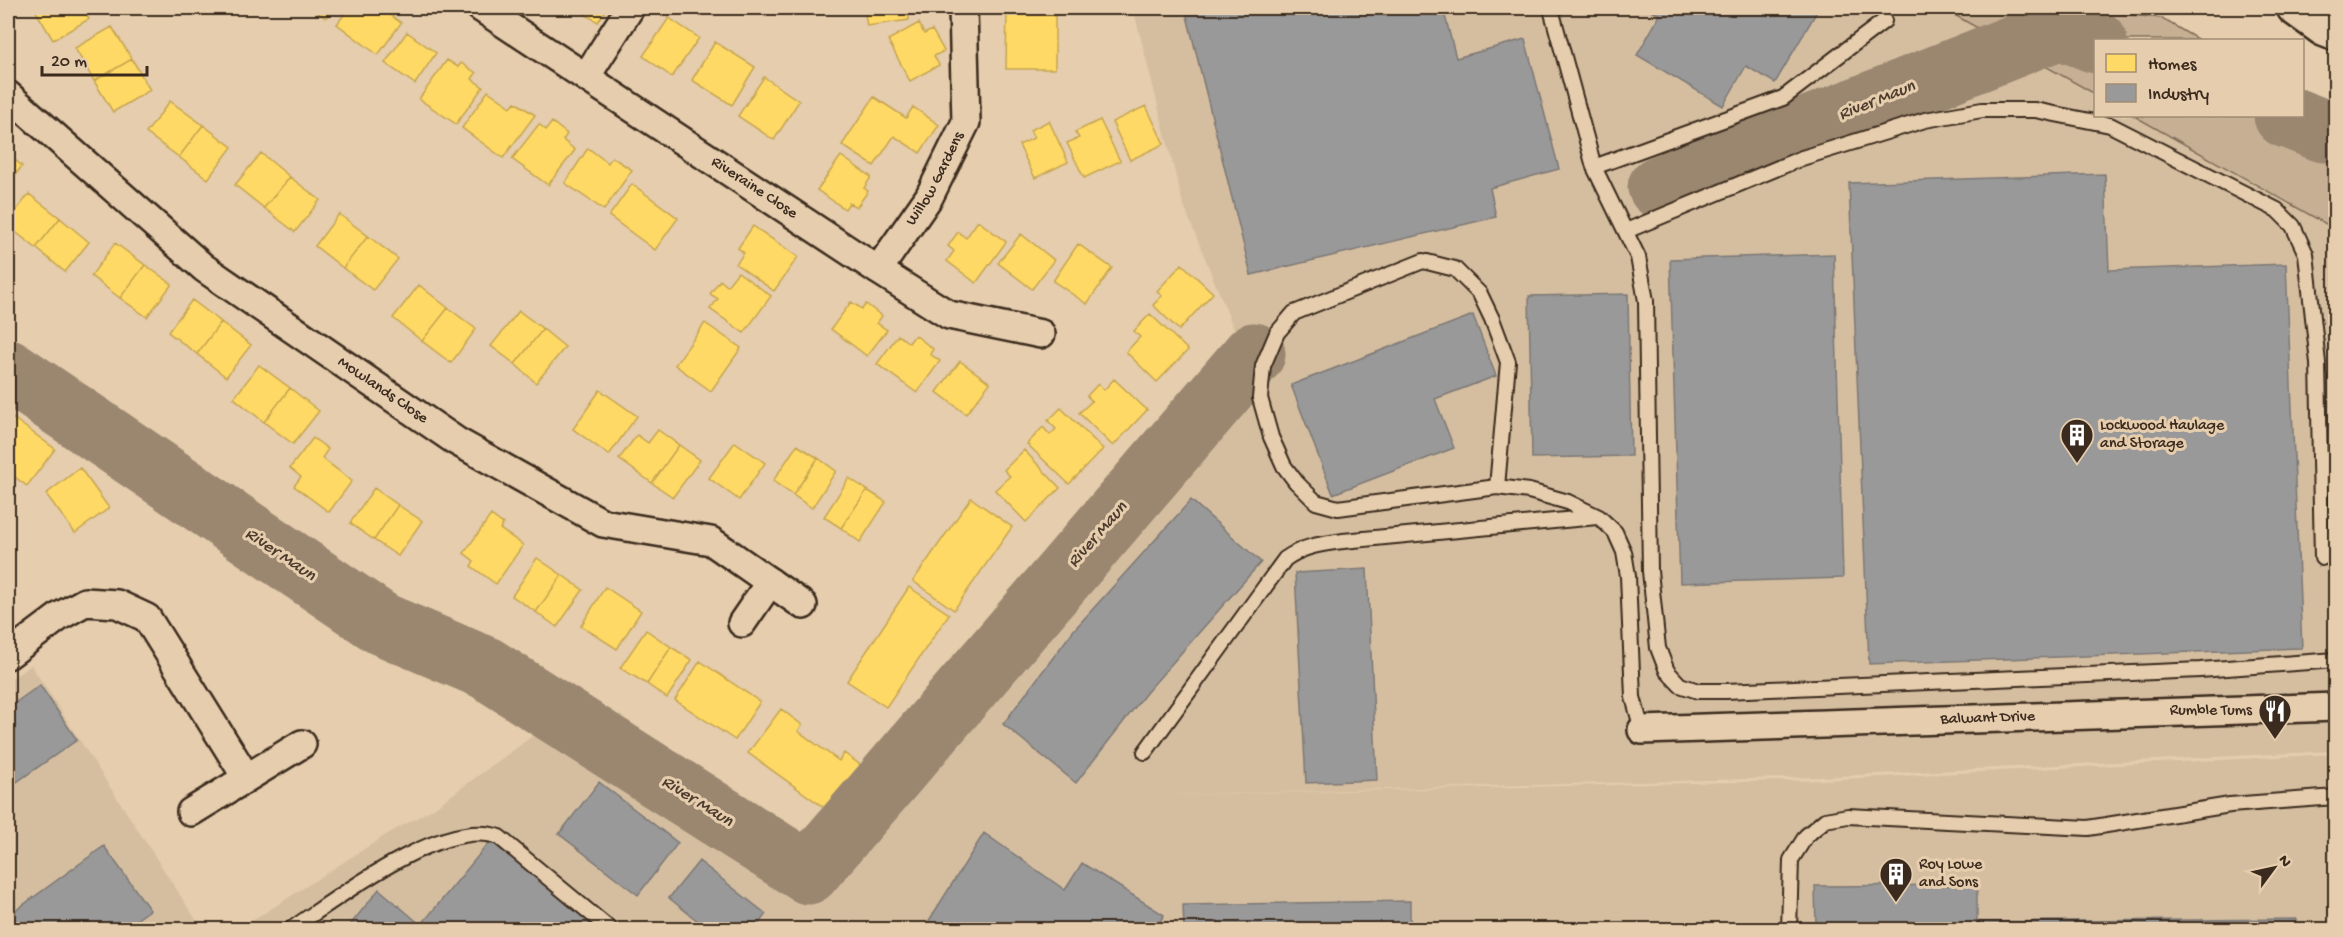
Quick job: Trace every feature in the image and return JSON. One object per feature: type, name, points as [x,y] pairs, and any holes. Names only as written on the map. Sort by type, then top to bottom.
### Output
[{"type":"highway","points":[[2294,8],[2336,34]]},
{"type":"street","name":"Riveraine Close","points":[[481,8],[949,315],[1041,334]]},
{"type":"street","points":[[586,77],[630,8]]},
{"type":"street","name":"Willow Gardens","points":[[878,270],[928,197],[966,122],[963,8]]},
{"type":"street","name":"Mowlands Close","points":[[8,95],[204,268],[456,441],[603,523],[711,541],[803,605]]},
{"type":"street","points":[[742,623],[770,582]]},
{"type":"street","points":[[8,655],[60,616],[85,602],[117,604],[147,618],[246,777]]},
{"type":"street","name":"Balwant Drive","points":[[1642,730],[2336,706]]},
{"type":"street","points":[[191,812],[302,744]]},
{"type":"lane","points":[[1551,9],[1594,166],[1638,257],[1646,301],[1650,571],[1658,648],[1667,671],[1680,685],[1698,691],[1737,691],[2200,670],[2336,660]]},
{"type":"lane","points":[[1594,166],[1783,98],[1884,21]]},
{"type":"lane","points":[[1626,231],[1802,158],[1925,120],[1982,110],[2035,110],[2110,125],[2277,210],[2293,226],[2306,254],[2318,363],[2322,558]]},
{"type":"lane","points":[[1497,487],[1508,362],[1480,294],[1455,269],[1423,261],[1294,313],[1277,333],[1263,366],[1260,398],[1271,437],[1284,466],[1316,502],[1338,508],[1497,487],[1529,490],[1558,499],[1599,517],[1615,532],[1624,552],[1628,576],[1633,697],[1642,730]]},
{"type":"lane","points":[[1145,752],[1285,559],[1296,551],[1310,545],[1343,541],[1599,517]]},
{"type":"lane","points":[[1789,930],[1791,860],[1806,836],[1825,820],[1848,816],[2088,828],[2230,804],[2336,797]]},
{"type":"lane","points":[[290,930],[388,866],[437,843],[468,833],[487,832],[499,837],[611,930]]},
{"type":"shaded area","points":[[1133,8],[1942,8],[2094,93],[2094,117],[2136,117],[2335,229],[2335,751],[1821,777],[1171,795],[1820,780],[2335,754],[2335,929],[238,930],[389,833],[431,810],[552,722],[825,898],[896,802],[1244,354],[1183,204]]},
{"type":"shaded area","points":[[1942,8],[2061,8],[2161,18],[2197,39],[2094,39],[2094,93]]},
{"type":"shaded area","points":[[2304,101],[2335,120],[2335,229],[2136,117],[2304,117]]},
{"type":"shaded area","points":[[31,665],[202,929],[8,930],[8,681]]},
{"type":"building: Homes","points":[[34,8],[82,8],[89,19],[53,40]]},
{"type":"building: Homes","points":[[310,8],[333,8],[326,18]]},
{"type":"building: Homes","points":[[349,8],[372,8],[379,13],[382,9],[401,23],[378,55],[337,24]]},
{"type":"building: Homes","points":[[575,8],[607,8],[598,22]]},
{"type":"building: Homes","points":[[864,8],[908,8],[909,20],[867,26]]},
{"type":"building: Homes","points":[[1007,8],[1055,8],[1055,69],[1006,69]]},
{"type":"building: Homes","points":[[669,18],[699,38],[672,77],[643,56]]},
{"type":"building: Homes","points":[[919,23],[924,34],[932,30],[944,51],[934,56],[939,65],[910,81],[888,40]]},
{"type":"building: Homes","points":[[112,27],[132,59],[94,81],[75,48]]},
{"type":"building: Homes","points":[[407,32],[436,53],[415,84],[385,63]]},
{"type":"building: Homes","points":[[715,42],[755,67],[732,105],[692,80]]},
{"type":"building: Homes","points":[[132,59],[150,90],[113,112],[94,81]]},
{"type":"building: Homes","points":[[447,60],[458,67],[461,63],[476,73],[472,79],[483,87],[456,124],[419,99]]},
{"type":"building: Homes","points":[[764,77],[799,101],[774,140],[738,116]]},
{"type":"building: Homes","points":[[488,91],[511,107],[515,102],[535,115],[503,158],[462,128]]},
{"type":"building: Homes","points":[[874,97],[906,118],[913,107],[939,125],[920,153],[894,136],[874,166],[842,145]]},
{"type":"building: Homes","points":[[170,101],[203,125],[179,157],[146,133]]},
{"type":"building: Homes","points":[[1146,106],[1164,144],[1130,160],[1112,122]]},
{"type":"building: Homes","points":[[1100,120],[1120,161],[1084,178],[1067,143],[1079,138],[1075,132]]},
{"type":"building: Homes","points":[[1049,121],[1068,162],[1035,178],[1019,145],[1034,138],[1030,130]]},
{"type":"building: Homes","points":[[552,122],[567,134],[563,140],[575,150],[548,185],[512,159],[539,124],[546,130]]},
{"type":"building: Homes","points":[[203,125],[232,147],[208,179],[179,157]]},
{"type":"building: Homes","points":[[588,148],[608,163],[612,157],[632,170],[604,210],[565,183]]},
{"type":"building: Homes","points":[[261,153],[290,177],[264,208],[235,185]]},
{"type":"building: Homes","points":[[8,154],[22,166],[8,184]]},
{"type":"building: Homes","points":[[841,156],[871,177],[864,188],[868,191],[857,207],[849,203],[845,209],[817,190]]},
{"type":"building: Homes","points":[[290,177],[320,200],[295,232],[264,208]]},
{"type":"building: Homes","points":[[632,184],[678,218],[655,250],[609,216]]},
{"type":"building: Homes","points":[[29,194],[60,218],[36,248],[8,226],[8,221]]},
{"type":"building: Homes","points":[[339,214],[368,236],[343,268],[315,246]]},
{"type":"building: Homes","points":[[60,218],[89,242],[65,272],[36,248]]},
{"type":"building: Homes","points":[[978,221],[1006,242],[976,283],[947,261],[954,251],[948,246],[958,232],[966,238]]},
{"type":"building: Homes","points":[[753,226],[798,257],[774,291],[736,264],[744,253],[738,248]]},
{"type":"building: Homes","points":[[1021,234],[1054,260],[1032,289],[998,263]]},
{"type":"building: Homes","points":[[368,236],[398,259],[373,290],[343,268]]},
{"type":"building: Homes","points":[[115,243],[145,265],[120,298],[91,276]]},
{"type":"building: Homes","points":[[1078,244],[1112,268],[1087,304],[1053,281]]},
{"type":"building: Homes","points":[[1182,264],[1213,293],[1179,330],[1153,305],[1162,296],[1157,291]]},
{"type":"building: Homes","points":[[145,265],[172,284],[147,317],[120,298]]},
{"type":"building: Homes","points":[[738,272],[771,296],[744,333],[710,309],[718,299],[710,294],[720,280],[727,286]]},
{"type":"building: Homes","points":[[419,285],[448,308],[422,341],[393,318]]},
{"type":"building: Homes","points":[[192,300],[221,322],[197,354],[168,332]]},
{"type":"building: Homes","points":[[851,302],[862,309],[866,304],[882,316],[877,323],[887,330],[867,356],[831,329]]},
{"type":"building: Homes","points":[[448,308],[476,329],[451,363],[422,341]]},
{"type":"building: Homes","points":[[519,311],[543,329],[515,364],[491,346]]},
{"type":"building: Homes","points":[[1150,314],[1188,350],[1157,382],[1126,352],[1140,337],[1134,331]]},
{"type":"building: Homes","points":[[221,322],[251,345],[226,377],[197,354]]},
{"type":"building: Homes","points":[[705,323],[741,348],[711,391],[675,365]]},
{"type":"building: Homes","points":[[543,329],[565,347],[536,383],[515,364]]},
{"type":"building: Homes","points":[[898,335],[909,343],[915,335],[933,349],[930,354],[940,361],[917,393],[877,364]]},
{"type":"building: Homes","points":[[960,361],[990,383],[966,414],[937,392]]},
{"type":"building: Homes","points":[[259,365],[290,388],[264,422],[234,398]]},
{"type":"building: Homes","points":[[1114,379],[1147,410],[1113,446],[1079,413],[1092,401],[1087,396],[1098,384],[1104,390]]},
{"type":"building: Homes","points":[[290,388],[319,411],[293,444],[264,422]]},
{"type":"building: Homes","points":[[600,390],[637,416],[609,455],[573,429]]},
{"type":"building: Homes","points":[[1061,408],[1103,449],[1069,484],[1027,444],[1043,427],[1050,435],[1056,429],[1048,421]]},
{"type":"building: Homes","points":[[13,418],[55,449],[27,486],[8,472],[8,426]]},
{"type":"building: Homes","points":[[658,430],[679,445],[652,483],[619,459],[637,435],[648,443]]},
{"type":"building: Homes","points":[[313,438],[328,449],[322,458],[352,481],[329,512],[294,486],[301,477],[290,468]]},
{"type":"building: Homes","points":[[735,442],[765,463],[739,500],[709,478]]},
{"type":"building: Homes","points":[[679,445],[700,460],[673,497],[652,483]]},
{"type":"building: Homes","points":[[797,445],[818,458],[793,495],[773,481]]},
{"type":"building: Homes","points":[[1024,450],[1060,488],[1026,522],[995,490],[1010,476],[1004,470]]},
{"type":"building: Homes","points":[[818,458],[836,471],[812,508],[793,495]]},
{"type":"building: Homes","points":[[80,468],[109,508],[75,533],[46,494]]},
{"type":"building: Homes","points":[[849,478],[867,490],[841,528],[824,517]]},
{"type":"building: Homes","points":[[374,488],[398,505],[374,540],[350,523]]},
{"type":"building: Homes","points":[[867,490],[886,502],[860,542],[841,528]]},
{"type":"building: Homes","points":[[971,498],[1012,527],[954,610],[913,581]]},
{"type":"building: Homes","points":[[398,505],[422,521],[398,556],[374,540]]},
{"type":"building: Homes","points":[[491,515],[503,524],[500,529],[523,545],[496,584],[471,566],[474,561],[464,553]]},
{"type":"building: Homes","points":[[537,558],[562,575],[536,612],[512,596]]},
{"type":"building: Homes","points":[[562,575],[583,590],[557,627],[536,612]]},
{"type":"building: Homes","points":[[605,587],[641,611],[617,649],[581,626]]},
{"type":"building: Homes","points":[[909,587],[949,614],[886,707],[847,681]]},
{"type":"building: Homes","points":[[646,630],[671,647],[647,684],[620,668]]},
{"type":"building: Homes","points":[[671,647],[692,660],[667,698],[647,684]]},
{"type":"building: Homes","points":[[700,661],[760,702],[735,740],[675,700]]},
{"type":"building: Homes","points":[[781,709],[802,725],[798,731],[839,761],[844,753],[866,769],[833,814],[748,753]]},
{"type":"building: Industry","points":[[1185,8],[1443,8],[1456,58],[1525,39],[1559,169],[1490,188],[1496,217],[1251,275]]},
{"type":"building: Industry","points":[[1647,8],[1819,8],[1775,83],[1746,66],[1723,106],[1637,55],[1660,15]]},
{"type":"building: Industry","name":"Lockwood Haulage and Storage","points":[[2105,174],[2109,270],[2286,264],[2302,648],[1869,664],[1849,183]]},
{"type":"building: Industry","points":[[1834,254],[1843,578],[1680,583],[1670,259]]},
{"type":"building: Industry","points":[[1628,294],[1631,456],[1532,458],[1529,296]]},
{"type":"building: Industry","points":[[1473,315],[1496,376],[1435,399],[1454,448],[1333,494],[1291,385]]},
{"type":"building: Industry","points":[[1191,500],[1261,562],[1146,693],[1076,783],[1003,724],[1073,631]]},
{"type":"building: Industry","points":[[1367,569],[1377,780],[1306,783],[1295,573]]},
{"type":"building: Industry","points":[[40,685],[77,740],[8,788],[8,708]]},
{"type":"building: Industry","points":[[599,782],[678,843],[638,895],[559,834]]},
{"type":"building: Industry","points":[[984,833],[1065,890],[1082,863],[1164,915],[1155,930],[923,930]]},
{"type":"building: Industry","points":[[492,839],[601,930],[346,930],[379,889],[421,925]]},
{"type":"building: Industry","points":[[104,846],[150,910],[122,930],[8,930],[8,916]]},
{"type":"building: Industry","points":[[699,861],[766,914],[754,930],[709,930],[669,898]]},
{"type":"building: Industry","name":"Roy Lowe and Sons","points":[[1977,885],[1977,922],[2296,919],[2296,930],[1816,930],[1815,886]]},
{"type":"building: Industry","points":[[1410,901],[1410,930],[1184,930],[1183,905]]},
{"type":"waterway","name":"River Maun","points":[[1659,187],[2060,28],[2094,41]]},
{"type":"waterway","name":"River Maun","points":[[2288,117],[2324,131]]},
{"type":"waterway","name":"River Maun","points":[[8,370],[382,624],[486,668],[808,873],[1254,354]]},
{"type":"place","name":"Lockwood Haulage and Storage","points":[[2077,464]]},
{"type":"place","name":"Rumble Tums","points":[[2275,740]]},
{"type":"place","name":"Roy Lowe and Sons","points":[[1896,903]]}]
